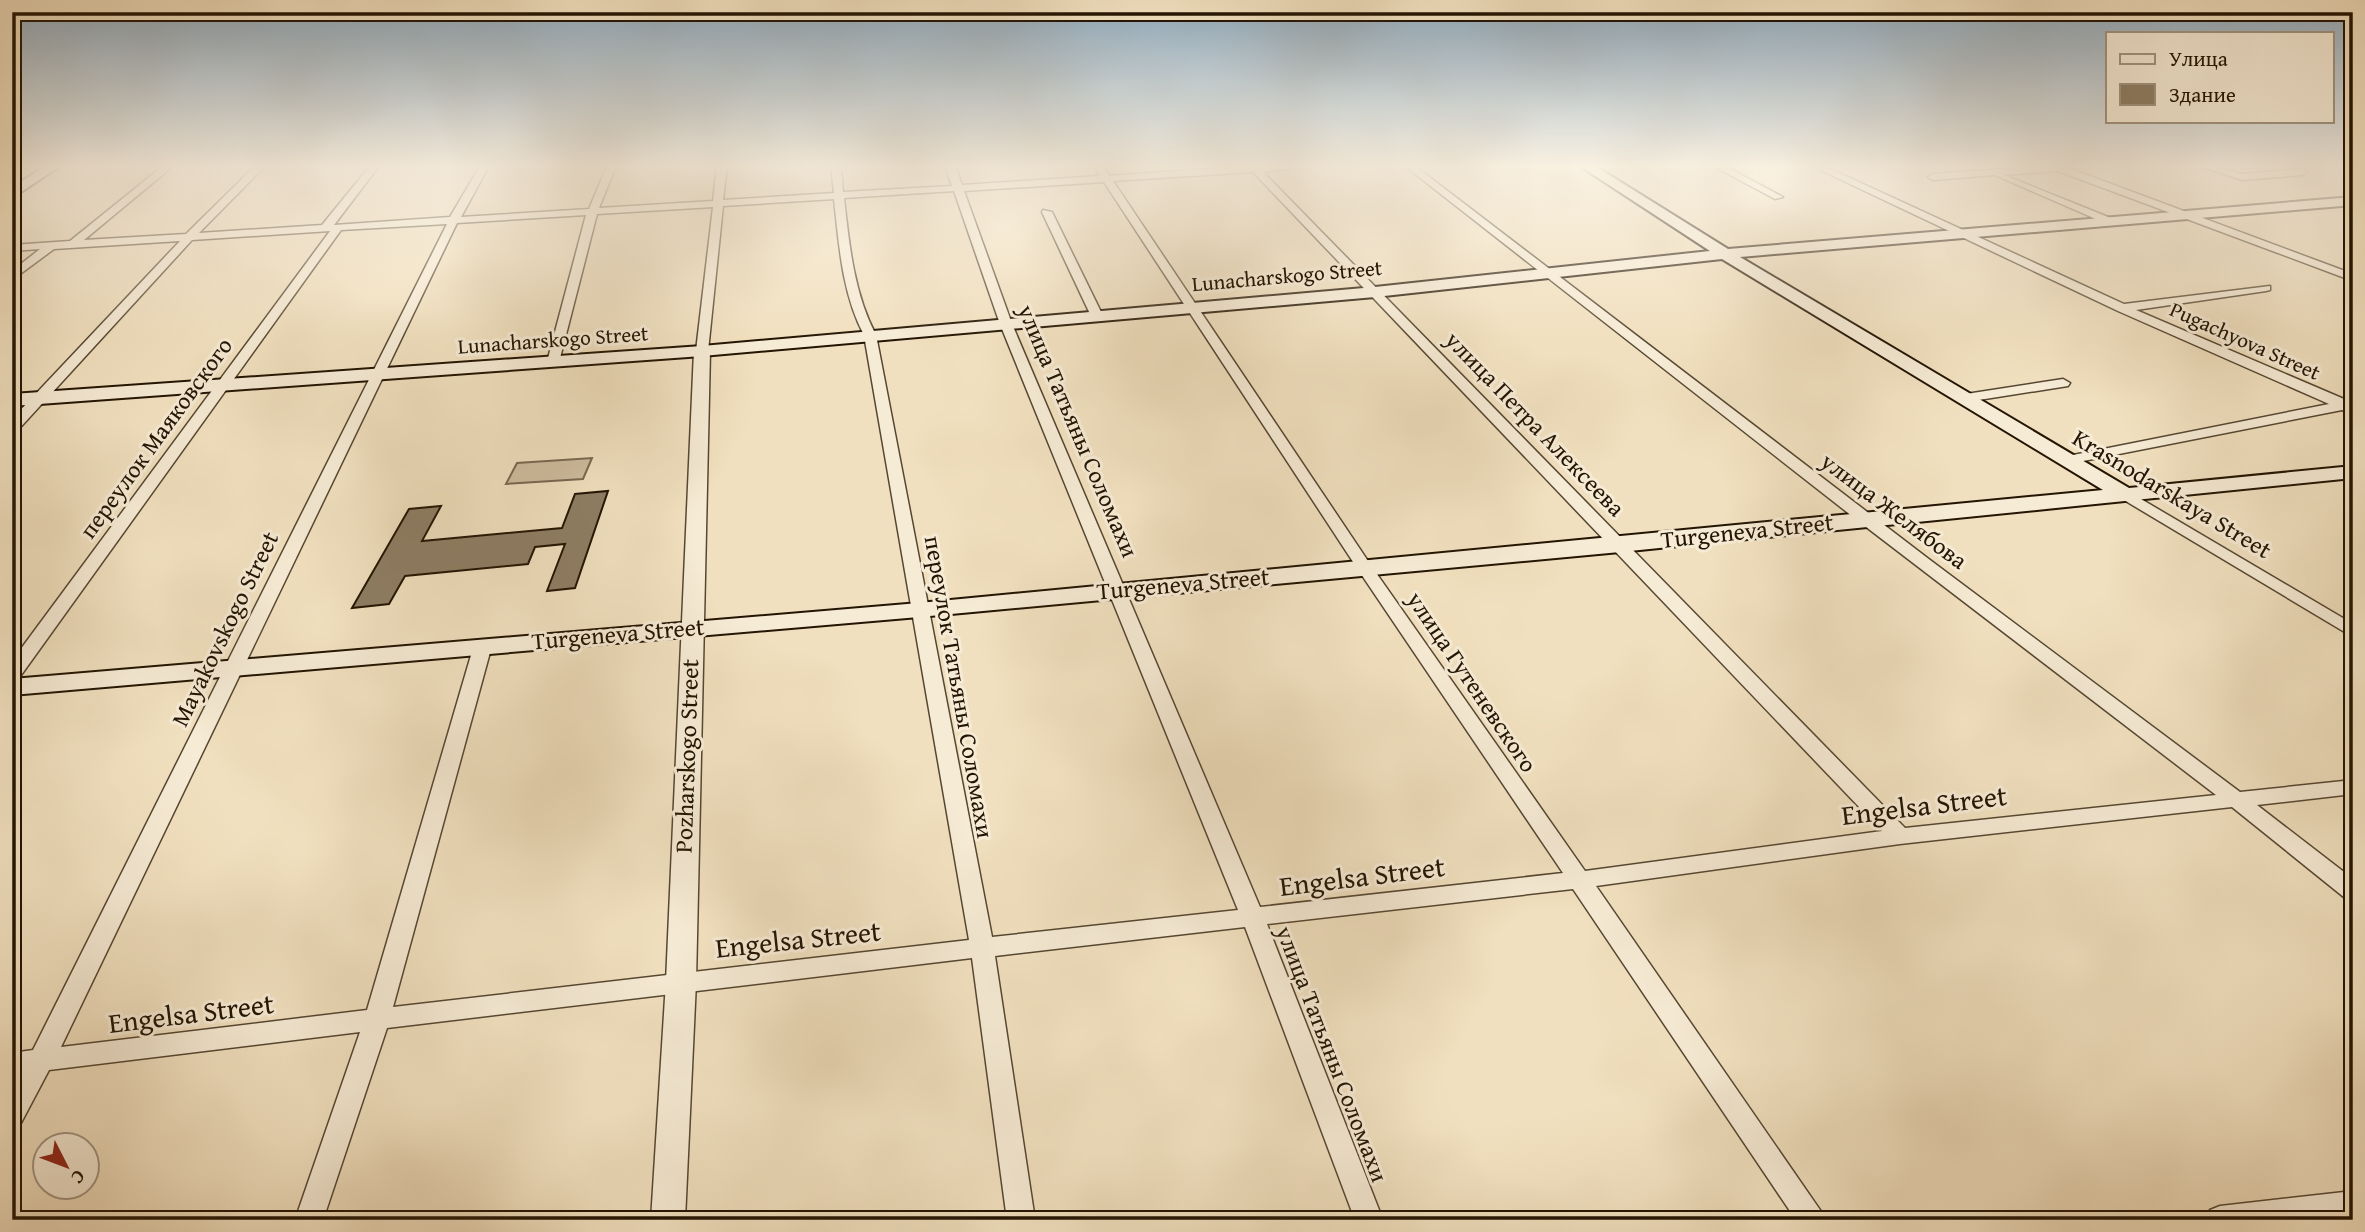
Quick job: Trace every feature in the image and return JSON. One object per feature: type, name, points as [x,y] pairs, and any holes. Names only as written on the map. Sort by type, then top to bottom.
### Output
[{"type":"main road","name":"Krasnodarskaya Street","points":[[1677,223],[2124,494]]},
{"type":"main road","name":"Lunacharskogo Street","points":[[12,400],[702,351],[1375,292],[1725,254],[2081,223]]},
{"type":"main road","name":"Turgeneva Street","points":[[12,687],[691,627],[919,610],[1118,589],[1620,545],[1865,518],[2353,472]]},
{"type":"street","points":[[72,245],[98,223]]},
{"type":"street","points":[[12,428],[202,223]]},
{"type":"street","name":"переулок Маяковского","points":[[12,674],[221,387],[335,223]]},
{"type":"street","points":[[12,248],[419,223]]},
{"type":"street","name":"Mayakovskogo Street","points":[[12,1115],[41,1061],[452,223]]},
{"type":"street","points":[[554,362],[589,223]]},
{"type":"street","name":"Pozharskogo Street","points":[[668,1220],[681,982],[702,351],[714,223]]},
{"type":"street","name":"переулок Татьяны Соломахи","points":[[843,223],[854,297],[863,326],[870,335],[982,948],[1021,1220]]},
{"type":"street","name":"улица Татьяны Соломахи","points":[[970,223],[1006,324],[1253,918],[1369,1220]]},
{"type":"street","points":[[1053,223],[1097,316]]},
{"type":"street","name":"улица Гутеневского","points":[[1135,223],[1365,568],[1813,1220]]},
{"type":"street","name":"улица Петра Алексеева","points":[[1308,223],[1900,836]]},
{"type":"street","name":"улица Желябова","points":[[1486,223],[1865,518],[2240,800],[2353,891]]},
{"type":"street","name":"Pugachyova Street","points":[[1939,223],[2122,308],[2350,406]]},
{"type":"street","points":[[2209,223],[2353,278]]},
{"type":"street","points":[[12,276],[52,245]]},
{"type":"street","name":"Pugachyova Street","points":[[2122,308],[2266,288]]},
{"type":"street","points":[[1966,398],[2063,383]]},
{"type":"street","points":[[2067,460],[2350,406]]},
{"type":"street","name":"Krasnodarskaya Street","points":[[2124,494],[2353,632]]},
{"type":"street","points":[[309,1220],[377,1020],[483,645]]},
{"type":"street","name":"Engelsa Street","points":[[12,1064],[681,982],[1578,880],[1900,836],[2353,787]]},
{"type":"street","points":[[2220,1220],[2353,1204]]},
{"type":"shaded area","points":[[592,458],[583,479],[506,484],[517,463]]},
{"type":"building","points":[[608,491],[575,588],[547,591],[565,544],[535,547],[528,564],[405,576],[389,604],[352,608],[409,509],[441,506],[422,541],[562,528],[575,494]]}]
